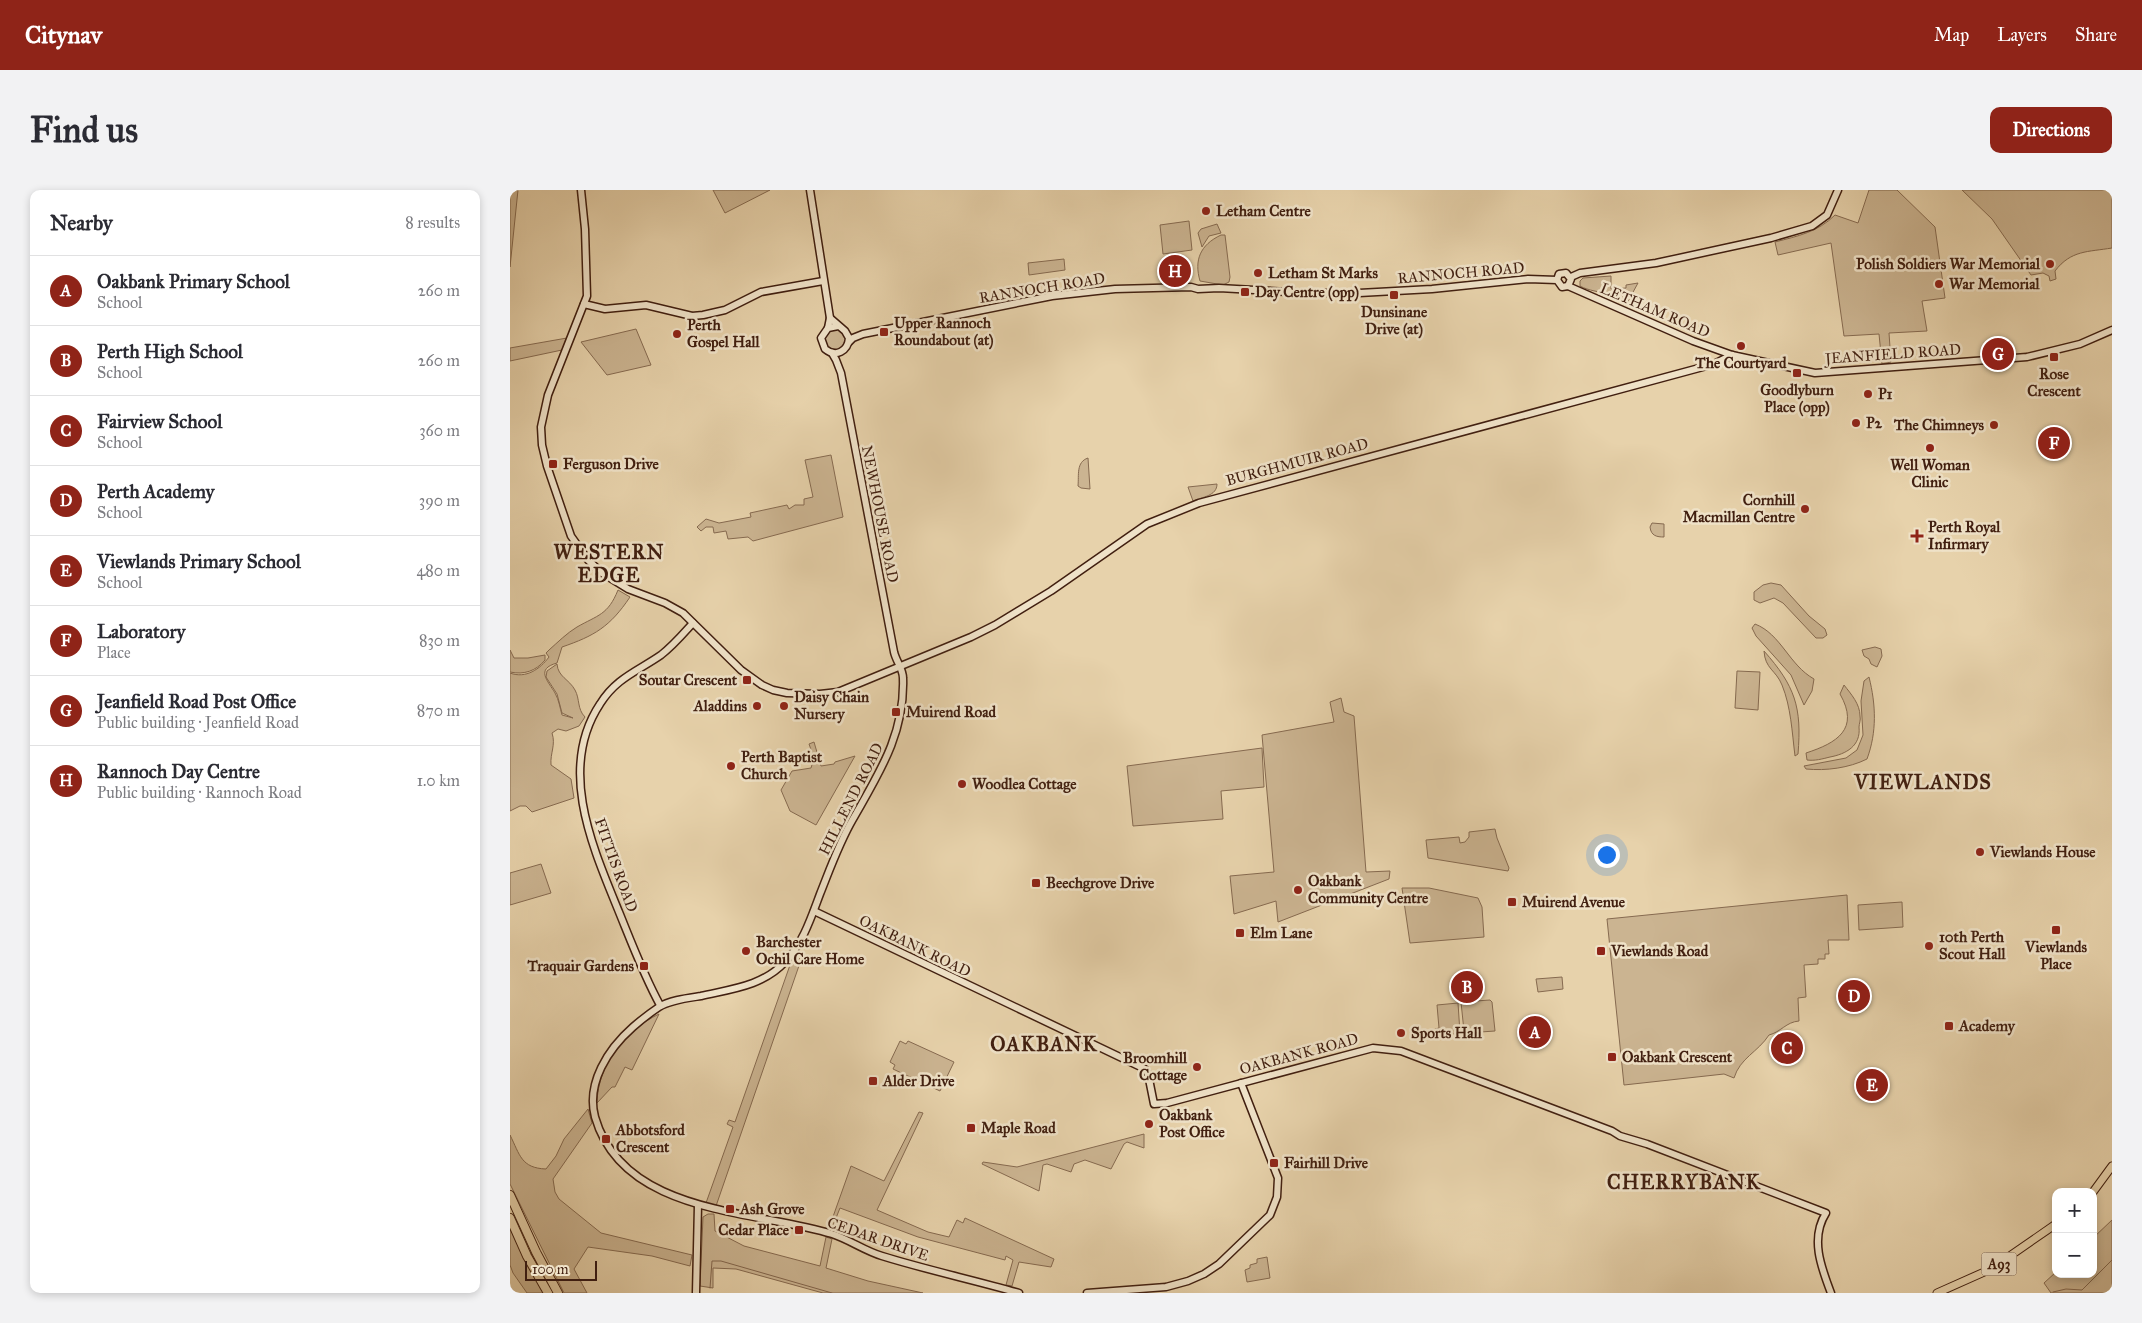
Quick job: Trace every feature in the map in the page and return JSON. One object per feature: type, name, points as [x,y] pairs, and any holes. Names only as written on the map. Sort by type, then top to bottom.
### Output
[{"type":"highway","points":[[510,1195],[536,1252],[558,1293]]},
{"type":"highway","points":[[510,1218],[527,1256],[548,1293]]},
{"type":"main road","points":[[2096,1188],[2112,1166]]},
{"type":"main road","name":"A93","points":[[1937,1293],[1991,1269],[2052,1227]]},
{"type":"street","name":"BURGHMUIR ROAD","points":[[581,190],[585,229],[587,296],[548,395],[541,427],[544,454],[564,519],[578,548],[602,573],[628,589],[677,609],[741,670],[762,685],[773,690],[820,694],[838,692],[971,637],[995,625],[1051,591],[1147,524],[1199,503],[1340,463],[1714,364],[1732,356]]},
{"type":"street","points":[[810,190],[830,318],[828,328]]},
{"type":"street","name":"RANNOCH ROAD","points":[[1556,280],[1561,273],[1566,273],[1570,276],[1665,261],[1771,238],[1812,226],[1827,215],[1838,190]]},
{"type":"street","points":[[1568,286],[1571,281],[1570,276]]},
{"type":"street","name":"RANNOCH ROAD","points":[[849,342],[852,338],[863,334],[1052,296],[1115,289],[1191,287],[1198,289],[1219,288],[1306,293],[1359,293],[1432,289],[1528,279],[1556,280]]},
{"type":"street","name":"RANNOCH ROAD","points":[[1556,280],[1559,286],[1568,286]]},
{"type":"street","points":[[584,304],[606,309],[646,305],[692,316],[713,314],[761,292],[823,281]]},
{"type":"street","name":"LETHAM ROAD","points":[[1568,286],[1732,356]]},
{"type":"street","points":[[830,318],[847,333],[849,342],[845,349],[835,353],[825,349],[821,342],[822,334],[828,328],[838,326]]},
{"type":"street","name":"JEANFIELD ROAD","points":[[1732,356],[1808,372],[1823,373],[2027,357],[2080,344],[2112,330]]},
{"type":"street","name":"RANNOCH ROAD","points":[[847,333],[863,334]]},
{"type":"street","name":"NEWHOUSE ROAD","points":[[835,353],[894,652],[899,666]]},
{"type":"street","name":"FITTIS ROAD","points":[[660,1005],[648,982],[597,857],[582,800],[579,770],[583,742],[591,719],[600,703],[626,675],[667,650],[693,623]]},
{"type":"street","name":"HILLEND ROAD","points":[[660,1005],[743,987],[780,967],[797,948],[839,847],[894,741],[899,721],[903,677],[899,666]]},
{"type":"street","name":"OAKBANK ROAD","points":[[814,911],[1143,1068],[1148,1074],[1154,1104],[1167,1103],[1356,1051],[1373,1048],[1395,1050],[1826,1213],[1818,1235],[1818,1255],[1831,1293]]},
{"type":"street","name":"CEDAR DRIVE","points":[[660,1005],[626,1034],[604,1061],[594,1087],[592,1100],[600,1133],[613,1153],[630,1170],[643,1180],[667,1193],[698,1205],[832,1234],[878,1255],[1019,1293]]},
{"type":"street","points":[[1087,1293],[1172,1286],[1204,1274],[1218,1264],[1264,1222],[1274,1208],[1278,1178],[1241,1082]]},
{"type":"street","points":[[696,1293],[698,1205]]},
{"type":"shaded area","points":[[510,190],[518,190],[510,267]]},
{"type":"shaded area","points":[[713,190],[770,190],[725,213]]},
{"type":"shaded area","points":[[1869,190],[1897,190],[1935,227],[1945,298],[1922,301],[1927,331],[1889,333],[1891,362],[1882,364],[1879,334],[1844,336],[1831,243],[1778,255],[1775,242],[1822,226],[1835,215],[1858,223]]},
{"type":"shaded area","points":[[1962,190],[2112,190],[2112,248],[2088,251],[2067,259],[2055,271],[2056,279],[2050,281],[2049,276],[2043,273],[2031,275],[1992,219]]},
{"type":"shaded area","points":[[1189,221],[1192,250],[1163,254],[1160,225]]},
{"type":"shaded area","points":[[1217,224],[1221,233],[1209,236],[1202,247],[1198,233],[1201,229]]},
{"type":"shaded area","points":[[1221,235],[1225,235],[1229,282],[1223,285],[1200,281],[1198,260],[1200,254],[1208,243]]},
{"type":"shaded area","points":[[1064,259],[1065,270],[1029,275],[1028,263]]},
{"type":"shaded area","points":[[1611,276],[1611,289],[1626,288],[1626,285],[1638,283],[1626,305],[1610,296],[1580,286],[1580,281],[1583,278]]},
{"type":"shaded area","points":[[835,328],[843,331],[846,339],[843,347],[835,350],[827,347],[824,339],[827,331]]},
{"type":"shaded area","points":[[636,329],[651,365],[607,375],[581,342]]},
{"type":"shaded area","points":[[567,338],[562,350],[510,361],[510,348]]},
{"type":"shaded area","points":[[831,455],[843,517],[753,541],[748,537],[728,539],[726,531],[714,533],[713,527],[706,527],[701,531],[697,527],[706,519],[719,523],[751,517],[750,513],[787,505],[789,509],[795,505],[804,505],[804,499],[813,497],[805,460]]},
{"type":"shaded area","points":[[1088,458],[1090,489],[1078,486],[1080,466]]},
{"type":"shaded area","points":[[1217,484],[1212,494],[1193,501],[1188,487]]},
{"type":"shaded area","points":[[1652,523],[1664,524],[1664,537],[1653,534],[1650,527]]},
{"type":"shaded area","points":[[1771,583],[1781,585],[1809,616],[1825,629],[1827,635],[1823,638],[1816,638],[1783,603],[1774,598],[1760,603],[1754,600],[1754,592],[1763,585]]},
{"type":"shaded area","points":[[618,590],[630,597],[615,616],[592,634],[562,647],[557,663],[546,669],[545,672],[545,676],[547,680],[558,698],[562,715],[573,718],[562,713],[557,694],[546,677],[547,671],[557,664],[559,672],[573,686],[582,714],[585,717],[579,726],[566,731],[558,729],[552,733],[551,765],[571,779],[574,798],[532,812],[526,806],[520,806],[510,811],[510,673],[522,675],[537,669],[549,657],[546,653],[573,629],[597,617],[606,610]]},
{"type":"shaded area","points":[[1755,624],[1772,635],[1798,666],[1814,679],[1812,691],[1804,705],[1791,675],[1756,636],[1752,628]]},
{"type":"shaded area","points":[[1875,647],[1881,649],[1882,656],[1877,667],[1871,664],[1869,659],[1864,656],[1862,650]]},
{"type":"shaded area","points":[[510,650],[514,658],[545,655],[545,660],[538,667],[529,671],[520,673],[510,672]]},
{"type":"shaded area","points":[[1764,651],[1783,675],[1794,698],[1799,723],[1798,754],[1795,756],[1791,720],[1785,693],[1780,680],[1766,662]]},
{"type":"shaded area","points":[[1737,671],[1760,672],[1758,710],[1735,708]]},
{"type":"shaded area","points":[[1869,677],[1873,698],[1874,729],[1867,759],[1853,765],[1837,768],[1806,769],[1804,766],[1846,758],[1857,750],[1863,735],[1861,701],[1864,681]]},
{"type":"shaded area","points":[[1844,685],[1855,699],[1860,712],[1858,739],[1851,748],[1842,754],[1818,760],[1807,760],[1806,753],[1836,739],[1846,725],[1846,706],[1840,694]]},
{"type":"shaded area","points":[[1341,698],[1344,712],[1354,716],[1366,872],[1390,871],[1389,879],[1278,922],[1276,901],[1234,914],[1230,876],[1274,872],[1262,735],[1334,722],[1330,702]]},
{"type":"shaded area","points":[[814,742],[821,766],[834,764],[835,762],[855,756],[816,825],[790,811],[781,790],[792,771],[811,768],[814,758],[809,744]]},
{"type":"shaded area","points":[[1262,748],[1264,787],[1221,791],[1223,819],[1133,826],[1127,766]]},
{"type":"shaded area","points":[[1495,829],[1509,868],[1508,871],[1428,858],[1426,840],[1459,837],[1460,843],[1465,842],[1469,837],[1469,832]]},
{"type":"shaded area","points":[[541,864],[551,893],[510,905],[510,873]]},
{"type":"shaded area","points":[[1402,888],[1429,888],[1478,898],[1482,907],[1484,937],[1410,943]]},
{"type":"shaded area","points":[[1847,895],[1849,940],[1828,940],[1829,954],[1825,954],[1825,959],[1818,959],[1818,964],[1804,965],[1806,997],[1798,998],[1799,1021],[1791,1023],[1769,1035],[1740,1065],[1734,1078],[1724,1074],[1624,1085],[1607,919]]},
{"type":"shaded area","points":[[1902,902],[1903,927],[1859,930],[1858,905]]},
{"type":"shaded area","points":[[802,957],[716,1206],[706,1203],[733,1127],[727,1124],[729,1120],[735,1122],[790,965]]},
{"type":"shaded area","points":[[1562,977],[1563,989],[1538,992],[1536,979]]},
{"type":"shaded area","points":[[1490,1000],[1492,1002],[1495,1031],[1466,1033],[1464,1031],[1461,1002]]},
{"type":"shaded area","points":[[1458,1003],[1460,1033],[1440,1036],[1435,1029],[1439,1028],[1437,1005]]},
{"type":"shaded area","points":[[659,1014],[632,1070],[625,1067],[615,1087],[612,1087],[597,1103],[602,1075],[615,1050],[624,1039],[646,1021]]},
{"type":"shaded area","points":[[900,1041],[906,1044],[908,1041],[954,1062],[940,1091],[893,1069],[895,1065],[890,1062]]},
{"type":"shaded area","points":[[588,1109],[592,1123],[553,1179],[555,1192],[559,1199],[601,1233],[692,1255],[690,1266],[652,1256],[588,1247],[574,1269],[587,1293],[564,1293],[510,1184],[510,1135],[519,1154],[526,1163],[546,1169],[556,1156],[564,1139]]},
{"type":"shaded area","points":[[919,1112],[923,1113],[877,1210],[928,1232],[949,1237],[957,1220],[963,1223],[965,1218],[1054,1259],[1051,1267],[1019,1262],[1012,1286],[1006,1285],[1013,1260],[1006,1256],[1005,1260],[918,1237],[840,1208],[832,1228],[829,1228],[851,1166],[884,1181]]},
{"type":"shaded area","points":[[1144,1134],[1144,1148],[1127,1142],[1124,1144],[1111,1169],[1085,1160],[1074,1164],[1071,1172],[1047,1164],[1043,1165],[1039,1191],[982,1164],[983,1162],[1017,1167]]},
{"type":"shaded area","points":[[708,1214],[714,1214],[715,1231],[744,1246],[820,1266],[826,1237],[832,1239],[826,1268],[868,1281],[923,1293],[823,1293],[736,1269],[713,1268],[713,1288],[700,1286],[703,1217]]},
{"type":"shaded area","points":[[2112,1220],[2112,1293],[2051,1293],[2044,1283],[2052,1276],[2052,1278],[2097,1278],[2097,1234]]},
{"type":"shaded area","points":[[510,1224],[546,1293],[527,1293],[513,1273],[510,1265]]},
{"type":"shaded area","points":[[1267,1257],[1270,1278],[1247,1282],[1245,1270],[1250,1268],[1250,1265],[1257,1263],[1257,1259]]},
{"type":"waterway","points":[[2053,1292],[2066,1289],[2082,1290],[2112,1260]]},
{"type":"waterway","points":[[710,1288],[712,1261],[721,1261],[832,1293]]},
{"type":"place","name":"Letham Centre","points":[[1206,211]]},
{"type":"place","name":"Polish Soldiers War Memorial","points":[[2050,264]]},
{"type":"place","name":"Rannoch Day Centre","points":[[1175,271]]},
{"type":"place","name":"Letham St Marks","points":[[1258,273]]},
{"type":"place","name":"War Memorial","points":[[1939,284]]},
{"type":"place","name":"Day Centre (opp)","points":[[1245,292]]},
{"type":"place","name":"Dunsinane Drive (at)","points":[[1394,295]]},
{"type":"place","name":"Upper Rannoch Roundabout (at)","points":[[884,332]]},
{"type":"place","name":"Perth Gospel Hall","points":[[677,334]]},
{"type":"place","name":"The Courtyard","points":[[1741,346]]},
{"type":"place","name":"Jeanfield Road Post Office","points":[[1998,354]]},
{"type":"place","name":"Rose Crescent","points":[[2054,357]]},
{"type":"place","name":"Goodlyburn Place (opp)","points":[[1797,373]]},
{"type":"place","name":"P1","points":[[1868,394]]},
{"type":"place","name":"P2","points":[[1856,423]]},
{"type":"place","name":"The Chimneys","points":[[1994,425]]},
{"type":"place","name":"Laboratory","points":[[2054,443]]},
{"type":"place","name":"Well Woman Clinic","points":[[1930,448]]},
{"type":"place","name":"Ferguson Drive","points":[[553,464]]},
{"type":"place","name":"Cornhill Macmillan Centre","points":[[1805,509]]},
{"type":"place","name":"Perth Royal Infirmary","points":[[1917,536]]},
{"type":"place","name":"Soutar Crescent","points":[[747,680]]},
{"type":"place","name":"Aladdins","points":[[757,706]]},
{"type":"place","name":"Daisy Chain Nursery","points":[[784,706]]},
{"type":"place","name":"Muirend Road","points":[[896,712]]},
{"type":"place","name":"Perth Baptist Church","points":[[731,766]]},
{"type":"place","name":"Woodlea Cottage","points":[[962,784]]},
{"type":"place","name":"Viewlands House","points":[[1980,852]]},
{"type":"place","name":"Beechgrove Drive","points":[[1036,883]]},
{"type":"place","name":"Oakbank Community Centre","points":[[1298,890]]},
{"type":"place","name":"Muirend Avenue","points":[[1512,902]]},
{"type":"place","name":"Viewlands Place","points":[[2056,930]]},
{"type":"place","name":"Elm Lane","points":[[1240,933]]},
{"type":"place","name":"10th Perth Scout Hall","points":[[1929,946]]},
{"type":"place","name":"Barchester Ochil Care Home","points":[[746,951]]},
{"type":"place","name":"Viewlands Road","points":[[1601,951]]},
{"type":"place","name":"Traquair Gardens","points":[[644,966]]},
{"type":"place","name":"Perth High School","points":[[1467,987]]},
{"type":"place","name":"Perth Academy","points":[[1854,996]]},
{"type":"place","name":"Academy","points":[[1949,1026]]},
{"type":"place","name":"Oakbank Primary School","points":[[1535,1032]]},
{"type":"place","name":"Sports Hall","points":[[1401,1033]]},
{"type":"place","name":"Fairview School","points":[[1787,1048]]},
{"type":"place","name":"Oakbank Crescent","points":[[1612,1057]]},
{"type":"place","name":"Broomhill Cottage","points":[[1197,1067]]},
{"type":"place","name":"Alder Drive","points":[[873,1081]]},
{"type":"place","name":"Viewlands Primary School","points":[[1872,1085]]},
{"type":"place","name":"Oakbank Post Office","points":[[1149,1124]]},
{"type":"place","name":"Maple Road","points":[[971,1128]]},
{"type":"place","name":"Abbotsford Crescent","points":[[606,1139]]},
{"type":"place","name":"Fairhill Drive","points":[[1274,1163]]},
{"type":"place","name":"Ash Grove","points":[[730,1209]]},
{"type":"place","name":"Cedar Place","points":[[799,1230]]},
{"type":"district","name":"WESTERN EDGE","points":[[609,564]]},
{"type":"district","name":"VIEWLANDS","points":[[1923,782]]},
{"type":"district","name":"OAKBANK","points":[[1044,1044]]},
{"type":"district","name":"CHERRYBANK","points":[[1684,1182]]}]
